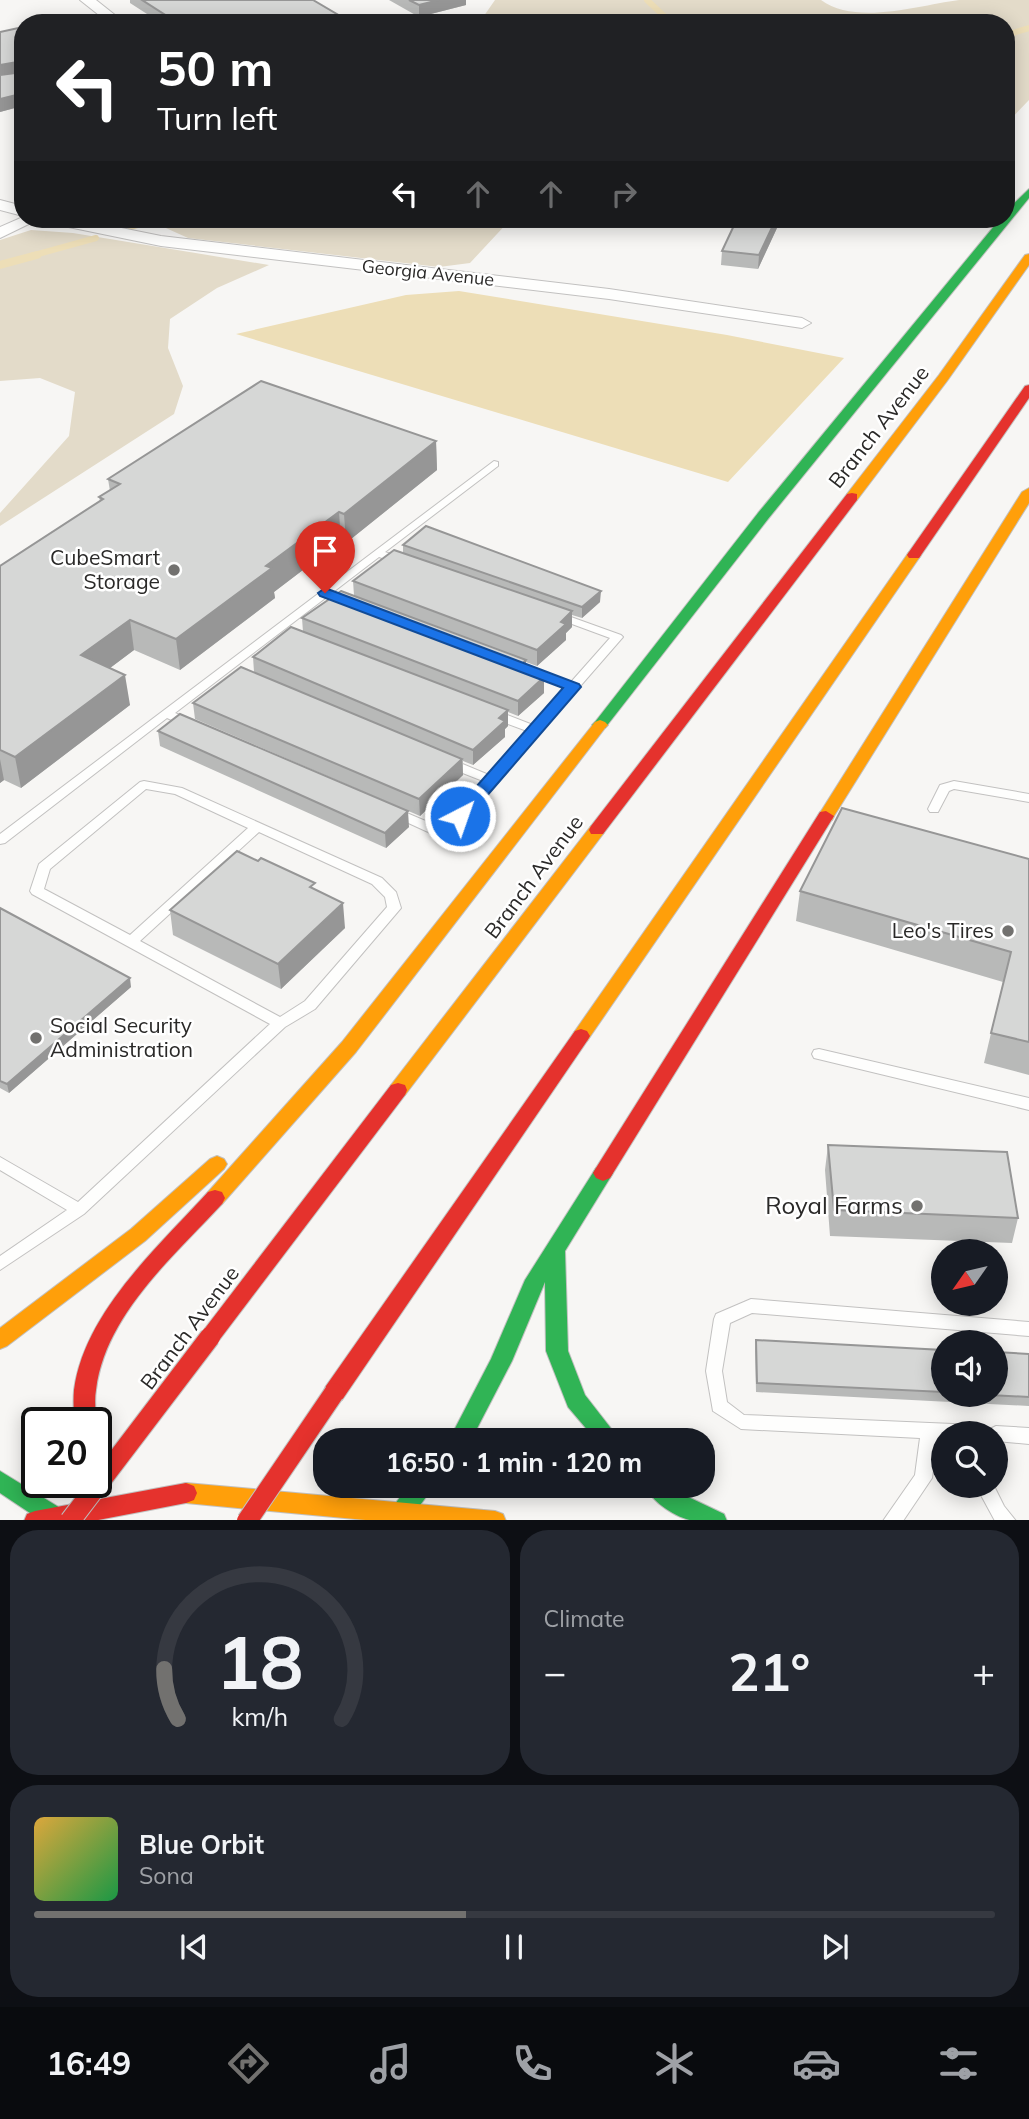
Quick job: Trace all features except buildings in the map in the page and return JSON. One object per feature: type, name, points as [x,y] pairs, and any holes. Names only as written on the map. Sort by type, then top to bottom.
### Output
[{"type":"main road","points":[[1015,208],[1029,192]]},
{"type":"main road","points":[[83,1407],[88,1377],[103,1338],[122,1303],[141,1277],[278,1130],[404,977],[763,516],[998,228]]},
{"type":"main road","name":"Branch Avenue","points":[[63,1519],[209,1337],[943,379],[1029,257]]},
{"type":"main road","points":[[248,1520],[1029,389]]},
{"type":"main road","points":[[466,1428],[501,1361],[533,1286],[1029,492]]},
{"type":"main road","points":[[266,1115],[404,977]]},
{"type":"main road","points":[[0,1340],[138,1235],[227,1154]]},
{"type":"main road","points":[[555,1251],[556,1351],[576,1400],[599,1428]]},
{"type":"main road","points":[[0,1481],[63,1519],[113,1506],[186,1493],[485,1520]]},
{"type":"main road","points":[[110,1498],[124,1520]]},
{"type":"main road","points":[[387,1520],[402,1512],[413,1498]]},
{"type":"main road","points":[[671,1498],[714,1520]]},
{"type":"street","points":[[87,0],[106,14]]},
{"type":"street","name":"Georgia Avenue","points":[[97,228],[169,243],[609,294],[802,323]]},
{"type":"lane","points":[[0,840],[495,464]]},
{"type":"lane","points":[[378,553],[416,566]]},
{"type":"lane","points":[[325,593],[338,598]]},
{"type":"lane","points":[[381,807],[444,834],[617,636],[542,610]]},
{"type":"lane","points":[[276,630],[289,635]]},
{"type":"lane","points":[[495,657],[573,687]]},
{"type":"lane","points":[[226,668],[238,674]]},
{"type":"lane","points":[[483,710],[535,730]]},
{"type":"lane","points":[[167,713],[204,730]]},
{"type":"lane","points":[[440,759],[491,780]]},
{"type":"lane","points":[[0,1264],[79,1210],[280,1023],[310,1005],[394,908],[391,895],[377,881],[178,791],[144,785],[44,867],[37,891],[280,1023]]},
{"type":"lane","points":[[934,809],[944,788],[954,785],[1029,798]]},
{"type":"lane","points":[[131,942],[257,827]]},
{"type":"lane","points":[[819,1054],[1029,1104]]},
{"type":"lane","points":[[0,1163],[79,1210]]},
{"type":"lane","points":[[893,1520],[923,1478],[930,1431],[741,1422],[719,1406],[714,1371],[722,1319],[751,1306],[1029,1329]]},
{"type":"lane","points":[[1008,1435],[1029,1436]]},
{"type":"lane","points":[[991,1498],[1006,1520]]},
{"type":"shaded area","points":[[495,0],[821,0],[835,8],[870,13],[959,0],[1029,0],[1029,100],[1015,115],[1015,14],[485,14]]},
{"type":"shaded area","points":[[166,228],[503,228],[470,263],[439,267],[188,238]]},
{"type":"shaded area","points":[[31,230],[73,233],[269,265],[217,288],[170,319],[168,348],[183,386],[174,414],[0,526],[0,513],[69,436],[75,392],[40,378],[0,381],[0,240]]},
{"type":"shaded area","points":[[459,291],[727,335],[844,358],[728,482],[236,334],[406,295]]},
{"type":"waterway","points":[[647,0],[662,14]]},
{"type":"waterway","points":[[1015,32],[1029,28]]},
{"type":"waterway","points":[[31,256],[96,238]]},
{"type":"waterway","points":[[0,265],[37,255]]},
{"type":"traffic: fast","points":[[1015,208],[1029,192]]},
{"type":"traffic: fast","points":[[600,725],[763,516],[998,228]]},
{"type":"traffic: fast","points":[[466,1428],[501,1361],[532,1286],[603,1173]]},
{"type":"traffic: fast","points":[[555,1251],[557,1351],[576,1400],[599,1428]]},
{"type":"traffic: fast","points":[[0,1481],[60,1520]]},
{"type":"traffic: fast","points":[[387,1520],[402,1512],[413,1498]]},
{"type":"traffic: fast","points":[[670,1498],[714,1520]]},
{"type":"traffic: slow","points":[[852,497],[943,378],[1029,257]]},
{"type":"traffic: slow","points":[[826,816],[1029,492]]},
{"type":"traffic: slow","points":[[581,1036],[914,555]]},
{"type":"traffic: slow","points":[[215,1198],[349,1047],[600,725]]},
{"type":"traffic: slow","points":[[398,1090],[597,830]]},
{"type":"traffic: slow","points":[[0,1340],[138,1235],[217,1164]]},
{"type":"traffic: slow","points":[[186,1493],[484,1520]]},
{"type":"traffic: jam","points":[[914,555],[1029,389]]},
{"type":"traffic: jam","points":[[597,830],[852,497]]},
{"type":"traffic: jam","points":[[603,1173],[826,816]]},
{"type":"traffic: jam","points":[[334,1393],[581,1036]]},
{"type":"traffic: jam","points":[[210,1337],[398,1090]]},
{"type":"traffic: jam","points":[[85,1407],[85,1391],[93,1359],[107,1329],[148,1272],[215,1198]]},
{"type":"traffic: jam","points":[[71,1520],[210,1337]]},
{"type":"traffic: jam","points":[[248,1520],[334,1393]]},
{"type":"traffic: jam","points":[[40,1520],[186,1493]]},
{"type":"place","name":"CubeSmart Storage","points":[[174,570]]},
{"type":"place","name":"Leo's Tires","points":[[1008,931]]},
{"type":"place","name":"Social Security Administration","points":[[36,1038]]},
{"type":"place","name":"Royal Farms","points":[[917,1206]]},
{"type":"route","points":[[325,593],[573,687],[460,816]]}]
